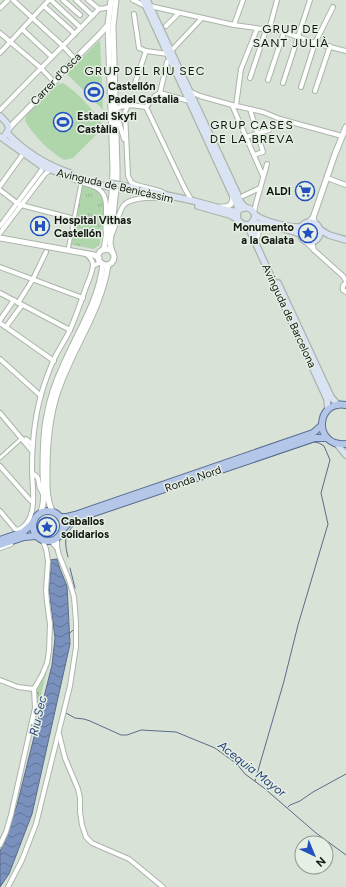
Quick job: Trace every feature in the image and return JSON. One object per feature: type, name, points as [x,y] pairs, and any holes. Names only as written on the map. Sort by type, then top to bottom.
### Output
[{"type":"main road","points":[[141,2],[189,91],[191,101],[233,195],[239,211],[237,219]]},
{"type":"main road","points":[[169,55],[241,203],[261,219],[293,227],[302,227]]},
{"type":"main road","points":[[1,137],[5,136],[8,131],[8,125],[4,120]]},
{"type":"main road","name":"Avinguda de Benicàssim","points":[[8,131],[14,140],[26,150],[53,167],[109,185]]},
{"type":"main road","name":"Avinguda de Benicàssim","points":[[1,137],[42,167],[68,176],[192,201],[231,211],[239,211]]},
{"type":"main road","name":"Avinguda de Benicàssim","points":[[168,197],[224,213],[237,219],[240,223],[250,224]]},
{"type":"main road","points":[[239,211],[251,211]]},
{"type":"main road","points":[[251,211],[250,224],[267,225],[292,231],[301,236],[307,242],[312,242],[318,238],[328,238],[346,243]]},
{"type":"main road","points":[[301,236],[300,230],[304,224],[312,223],[315,224],[319,230],[329,235],[346,240]]},
{"type":"main road","name":"Avinguda de Barcelona","points":[[250,224],[330,397],[338,405]]},
{"type":"main road","name":"Avinguda de Barcelona","points":[[250,224],[252,236],[327,399],[328,409]]},
{"type":"main road","points":[[318,238],[320,233],[319,230]]},
{"type":"main road","points":[[346,405],[333,406],[328,409],[324,414],[321,426],[323,433],[331,442],[346,444]]},
{"type":"main road","name":"Ronda Nord","points":[[60,517],[75,515],[313,433],[321,426]]},
{"type":"main road","name":"Ronda Nord","points":[[62,529],[76,519],[315,438],[327,438]]},
{"type":"main road","points":[[337,444],[346,454]]},
{"type":"main road","points":[[0,545],[24,537],[36,536],[50,540],[60,534],[62,522],[60,517],[52,512],[41,512],[35,517],[33,523],[33,531],[36,536]]},
{"type":"main road","points":[[0,540],[22,532],[33,523]]},
{"type":"street","points":[[0,8],[8,0]]},
{"type":"street","points":[[13,0],[63,46],[74,59]]},
{"type":"street","points":[[63,0],[80,15]]},
{"type":"street","points":[[76,0],[93,16]]},
{"type":"street","points":[[88,0],[105,11],[108,15]]},
{"type":"street","points":[[109,237],[117,180],[113,26],[116,0]]},
{"type":"street","points":[[234,25],[243,0]]},
{"type":"street","points":[[250,78],[277,0]]},
{"type":"street","points":[[283,83],[310,0]]},
{"type":"street","points":[[0,53],[44,6],[51,1],[81,28]]},
{"type":"street","points":[[141,2],[179,13],[234,25],[284,32],[315,43],[346,51]]},
{"type":"street","points":[[0,110],[93,16],[101,9],[106,8],[110,3]]},
{"type":"street","points":[[109,237],[113,169],[108,38],[108,15],[110,3]]},
{"type":"street","points":[[44,6],[75,34]]},
{"type":"street","points":[[301,87],[315,43],[333,7]]},
{"type":"street","points":[[74,21],[86,9]]},
{"type":"street","points":[[166,26],[179,13]]},
{"type":"street","points":[[134,14],[139,48],[146,51],[169,55]]},
{"type":"street","points":[[146,107],[160,92],[169,55],[202,18]]},
{"type":"street","name":"Carrer d'Osca","points":[[4,120],[54,82],[74,59],[108,25]]},
{"type":"street","points":[[22,29],[52,57]]},
{"type":"street","points":[[257,29],[241,69],[234,106],[264,176]]},
{"type":"street","points":[[268,80],[284,32]]},
{"type":"street","points":[[0,33],[41,68],[54,82]]},
{"type":"street","points":[[100,34],[108,38]]},
{"type":"street","points":[[315,91],[330,46]]},
{"type":"street","points":[[135,82],[146,51]]},
{"type":"street","points":[[189,91],[200,96],[234,106],[263,112],[280,119],[342,136]]},
{"type":"street","points":[[160,92],[191,101],[200,96]]},
{"type":"street","points":[[116,101],[128,105],[146,107]]},
{"type":"street","points":[[116,109],[120,106],[128,105]]},
{"type":"street","points":[[126,145],[125,112],[128,105]]},
{"type":"street","points":[[146,107],[192,201]]},
{"type":"street","points":[[250,109],[263,152],[254,155]]},
{"type":"street","points":[[116,119],[126,145]]},
{"type":"street","points":[[308,223],[313,218],[346,126]]},
{"type":"street","points":[[246,137],[269,130]]},
{"type":"street","name":"Avinguda de Benicàssim","points":[[126,145],[128,176],[130,181],[134,184],[160,190],[168,197]]},
{"type":"street","points":[[0,186],[23,154]]},
{"type":"street","points":[[251,211],[256,203],[267,164]]},
{"type":"street","points":[[6,239],[2,236],[1,230],[41,175],[42,167]]},
{"type":"street","points":[[41,175],[50,170]]},
{"type":"street","points":[[0,238],[68,250],[101,258],[112,263],[114,255],[104,222],[107,202],[104,194],[94,186],[77,182],[68,176]]},
{"type":"street","points":[[327,178],[346,185]]},
{"type":"street","points":[[68,250],[81,183]]},
{"type":"street","points":[[243,196],[260,188]]},
{"type":"street","points":[[180,199],[185,189]]},
{"type":"street","points":[[0,190],[19,204],[73,218]]},
{"type":"street","points":[[218,207],[226,207],[230,205],[233,200],[233,195]]},
{"type":"street","points":[[41,512],[43,502],[44,432],[52,393],[60,372],[80,331],[98,286],[101,258],[109,237],[117,224],[125,204],[146,198],[168,197]]},
{"type":"street","points":[[313,218],[315,224]]},
{"type":"street","points":[[257,238],[259,229],[262,226],[267,225]]},
{"type":"street","points":[[301,236],[314,250],[344,276],[346,282],[342,287],[346,292]]},
{"type":"street","points":[[312,242],[314,250]]},
{"type":"street","points":[[93,266],[108,249],[112,252]]},
{"type":"street","points":[[2,325],[33,279],[46,252]]},
{"type":"street","points":[[0,511],[15,529],[18,530],[25,525],[32,511],[33,436],[40,396],[54,361],[70,330],[83,298],[93,266],[90,257],[85,254]]},
{"type":"street","points":[[52,512],[48,502],[47,456],[52,416],[62,380],[97,304],[103,287],[101,258]]},
{"type":"street","points":[[0,267],[83,298]]},
{"type":"street","points":[[0,293],[70,330]]},
{"type":"street","points":[[2,325],[18,303]]},
{"type":"street","points":[[2,325],[54,361]]},
{"type":"street","points":[[0,359],[40,396]]},
{"type":"street","points":[[0,413],[23,438],[32,451]]},
{"type":"street","points":[[0,458],[23,438],[33,436]]},
{"type":"street","points":[[23,438],[33,445]]},
{"type":"street","points":[[27,444],[33,445]]},
{"type":"street","points":[[0,466],[33,502]]},
{"type":"street","points":[[32,473],[39,478],[39,486],[43,494]]},
{"type":"street","points":[[0,537],[9,537]]},
{"type":"street","points":[[0,548],[13,544],[19,538]]},
{"type":"street","points":[[0,845],[11,815],[35,708],[34,689],[47,663],[49,651],[50,624],[46,602],[48,561],[46,549],[50,540],[57,547],[74,597],[76,646],[70,686],[36,824],[22,860],[8,887]]},
{"type":"street","points":[[0,680],[18,687],[34,689]]},
{"type":"street","points":[[58,734],[65,758],[78,789],[82,825],[86,837],[92,842],[129,859],[162,887]]},
{"type":"green space","name":"Castellón Padel Castalia","points":[[100,40],[103,110],[67,74]]},
{"type":"green space","name":"Estadi Skyfi Castàlia","points":[[63,83],[84,101],[102,123],[100,131],[73,158],[64,160],[33,133],[25,121],[27,112],[53,86]]},
{"type":"green space","points":[[80,185],[96,189],[102,195],[104,204],[100,244],[94,249],[68,244]]},
{"type":"green space","points":[[47,670],[38,707],[37,707],[36,690]]},
{"type":"water","points":[[57,559],[67,586],[70,644],[32,814],[9,874],[0,887],[0,852],[17,805],[52,665],[55,638],[49,589],[51,569],[50,560]]},
{"type":"waterway","points":[[68,557],[66,546],[67,534],[77,522],[314,442],[324,446],[330,460],[321,493],[328,524],[298,625],[284,681],[255,781]]},
{"type":"waterway","points":[[70,568],[75,588]]},
{"type":"waterway","points":[[69,634],[74,629]]},
{"type":"waterway","name":"Acequia Mayor","points":[[27,690],[32,691]]},
{"type":"waterway","name":"Acequia Mayor","points":[[66,713],[75,718],[90,721],[121,735],[127,735],[141,730],[176,732],[215,748],[237,764],[245,774],[264,788],[316,833],[346,855]]},
{"type":"waterway","points":[[288,807],[346,774]]},
{"type":"place","name":"Castellón Padel Castalia","points":[[94,92]]},
{"type":"place","name":"Estadi Skyfi Castàlia","points":[[63,122]]},
{"type":"place","name":"ALDI","points":[[305,191]]},
{"type":"place","name":"Hospital Vithas Castellón","points":[[40,226]]},
{"type":"place","name":"Monumento a la Gaiata","points":[[308,233]]},
{"type":"place","name":"Caballos solidarios","points":[[47,527]]},
{"type":"district","name":"GRUP DE SANT JULIÀ","points":[[291,36]]},
{"type":"district","name":"GRUP DEL RIU SEC","points":[[145,71]]},
{"type":"district","name":"GRUP CASES DE LA BREVA","points":[[252,132]]},
{"type":"water label","name":"Riu Sec","points":[[38,716]]}]
